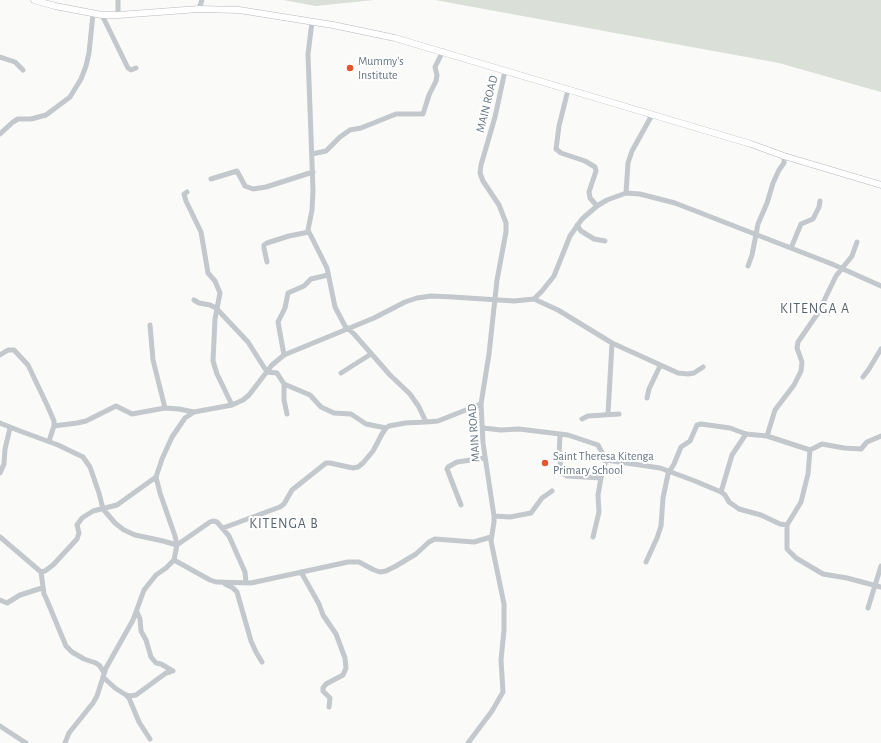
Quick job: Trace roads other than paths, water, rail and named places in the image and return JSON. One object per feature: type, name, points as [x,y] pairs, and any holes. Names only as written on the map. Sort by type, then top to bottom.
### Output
[{"type":"main road","points":[[34,0],[56,3],[93,14],[102,15],[200,8],[239,10],[395,38],[443,51],[505,71],[751,144],[784,156],[881,185]]},
{"type":"street","points":[[118,0],[118,15]]},
{"type":"street","points":[[200,8],[202,0]]},
{"type":"street","points":[[0,134],[18,119],[31,119],[46,115],[70,97],[81,79],[86,66],[89,53],[93,14]]},
{"type":"street","points":[[102,15],[128,68],[131,70],[136,68]]},
{"type":"street","points":[[312,22],[308,54],[310,131],[313,172],[312,210],[309,232],[325,263],[334,303],[342,322],[410,394],[419,407],[426,422]]},
{"type":"street","points":[[312,154],[326,150],[350,130],[361,128],[396,114],[423,114],[429,95],[436,81],[437,75],[435,66],[443,51]]},
{"type":"street","points":[[0,57],[15,62],[23,70]]},
{"type":"street","name":"MAIN ROAD","points":[[468,743],[492,711],[503,692],[502,660],[504,604],[491,537],[494,516],[483,443],[481,404],[491,340],[499,262],[506,232],[506,223],[498,205],[483,181],[480,173],[495,117],[505,71]]},
{"type":"street","points":[[568,90],[559,126],[556,149],[561,153],[585,161],[595,167],[596,171],[589,192],[590,198],[597,206]]},
{"type":"street","points":[[626,193],[628,163],[632,151],[652,115]]},
{"type":"street","points":[[748,266],[752,255],[760,217],[767,203],[773,183],[784,163],[784,156]]},
{"type":"street","points":[[211,179],[238,170],[245,186],[253,189],[266,187],[313,172]]},
{"type":"street","points":[[187,192],[184,194],[201,232],[208,272],[215,280],[220,293],[215,319],[213,361],[217,374],[232,405]]},
{"type":"street","points":[[534,299],[554,276],[570,236],[577,225],[597,206],[612,197],[626,193],[640,194],[675,203],[841,268],[881,286]]},
{"type":"street","points":[[791,248],[799,226],[812,219],[817,211],[820,201]]},
{"type":"street","points":[[577,225],[581,231],[594,239],[605,241]]},
{"type":"street","points":[[267,262],[264,248],[267,244],[289,236],[309,232]]},
{"type":"street","points":[[767,436],[775,410],[794,385],[801,371],[802,362],[797,348],[798,342],[818,313],[841,268],[852,256],[857,242]]},
{"type":"street","points":[[284,354],[278,325],[285,308],[288,293],[304,286],[310,279],[328,275]]},
{"type":"street","points":[[54,426],[86,421],[114,406],[122,408],[132,414],[165,408],[194,412],[238,403],[249,395],[277,359],[284,354],[374,318],[405,302],[417,298],[432,296],[514,301],[534,299],[558,310],[612,343],[660,366],[678,373],[688,374],[694,373],[703,367]]},
{"type":"street","points":[[194,300],[204,305],[212,306],[217,310],[248,342],[267,372]]},
{"type":"street","points":[[150,325],[154,360],[165,408]]},
{"type":"street","points":[[608,414],[612,343]]},
{"type":"street","points":[[863,377],[881,349]]},
{"type":"street","points":[[0,355],[14,350],[26,362],[48,407],[54,426],[49,441]]},
{"type":"street","points":[[341,373],[371,354]]},
{"type":"street","points":[[647,398],[649,389],[660,366]]},
{"type":"street","points":[[267,372],[277,373],[284,384],[284,400],[287,414]]},
{"type":"street","points":[[284,384],[310,395],[320,407],[334,413],[351,414],[366,424],[386,428],[406,423],[438,421],[481,404]]},
{"type":"street","points":[[65,743],[69,733],[93,703],[104,675],[137,612],[141,598],[148,584],[174,560],[177,545],[156,478],[172,437],[185,418],[194,412]]},
{"type":"street","points":[[582,419],[588,416],[619,414]]},
{"type":"street","points":[[0,423],[10,428],[49,441],[76,453],[88,462],[103,509],[115,523],[124,530],[135,535],[177,545],[213,521],[217,522],[229,536],[245,572],[246,583]]},
{"type":"street","points":[[646,562],[661,526],[666,478],[681,447],[688,443],[692,438],[697,425],[701,424],[730,428],[746,434],[767,436],[810,450],[822,444],[861,449],[867,442],[881,437]]},
{"type":"street","points":[[0,473],[4,464],[5,449],[10,428]]},
{"type":"street","points":[[223,528],[280,507],[284,504],[292,490],[326,463],[330,462],[353,468],[358,467],[373,451],[386,428]]},
{"type":"street","points":[[483,428],[492,430],[519,429],[568,435],[598,445],[606,460],[598,495],[599,512],[593,537]]},
{"type":"street","points":[[721,492],[732,455],[746,434]]},
{"type":"street","points":[[560,435],[559,456],[562,473],[567,476],[601,478]]},
{"type":"street","points":[[810,450],[808,474],[801,502],[787,525],[787,549],[796,558],[823,574],[840,576],[881,587]]},
{"type":"street","points":[[461,505],[447,469],[448,467],[457,462],[485,458]]},
{"type":"street","points":[[606,460],[645,465],[708,485],[725,495],[729,502],[739,509],[761,515],[780,524],[787,525]]},
{"type":"street","points":[[41,572],[53,565],[77,539],[79,533],[78,525],[82,518],[93,511],[113,507],[122,503],[156,478]]},
{"type":"street","points":[[494,516],[510,517],[531,513],[535,510],[542,498],[552,491]]},
{"type":"street","points":[[0,537],[41,572],[43,582],[42,588],[66,646],[72,652],[100,666],[104,675],[115,688],[129,698],[139,722],[150,739]]},
{"type":"street","points":[[222,583],[263,581],[348,562],[359,562],[380,572],[386,571],[416,554],[429,542],[435,539],[474,542],[491,537]]},
{"type":"street","points":[[174,560],[210,580],[222,583],[237,592],[251,641],[262,662]]},
{"type":"street","points":[[868,608],[881,566]]},
{"type":"street","points":[[301,572],[319,604],[323,615],[336,634],[346,663],[346,668],[343,675],[326,684],[323,688],[323,691],[330,698],[329,707]]},
{"type":"street","points":[[0,600],[7,603],[20,595],[42,588]]},
{"type":"street","points":[[126,695],[136,695],[158,678],[172,671],[161,664],[156,664],[151,657],[146,640],[141,631],[140,619],[137,612]]},
{"type":"street","points":[[0,726],[26,743]]},
{"type":"place","name":"Mummy's Institute","points":[[350,68]]},
{"type":"place","name":"Saint Theresa Kitenga Primary School","points":[[545,463]]},
{"type":"district","name":"KITENGA A","points":[[815,309]]},
{"type":"district","name":"KITENGA B","points":[[284,524]]}]
